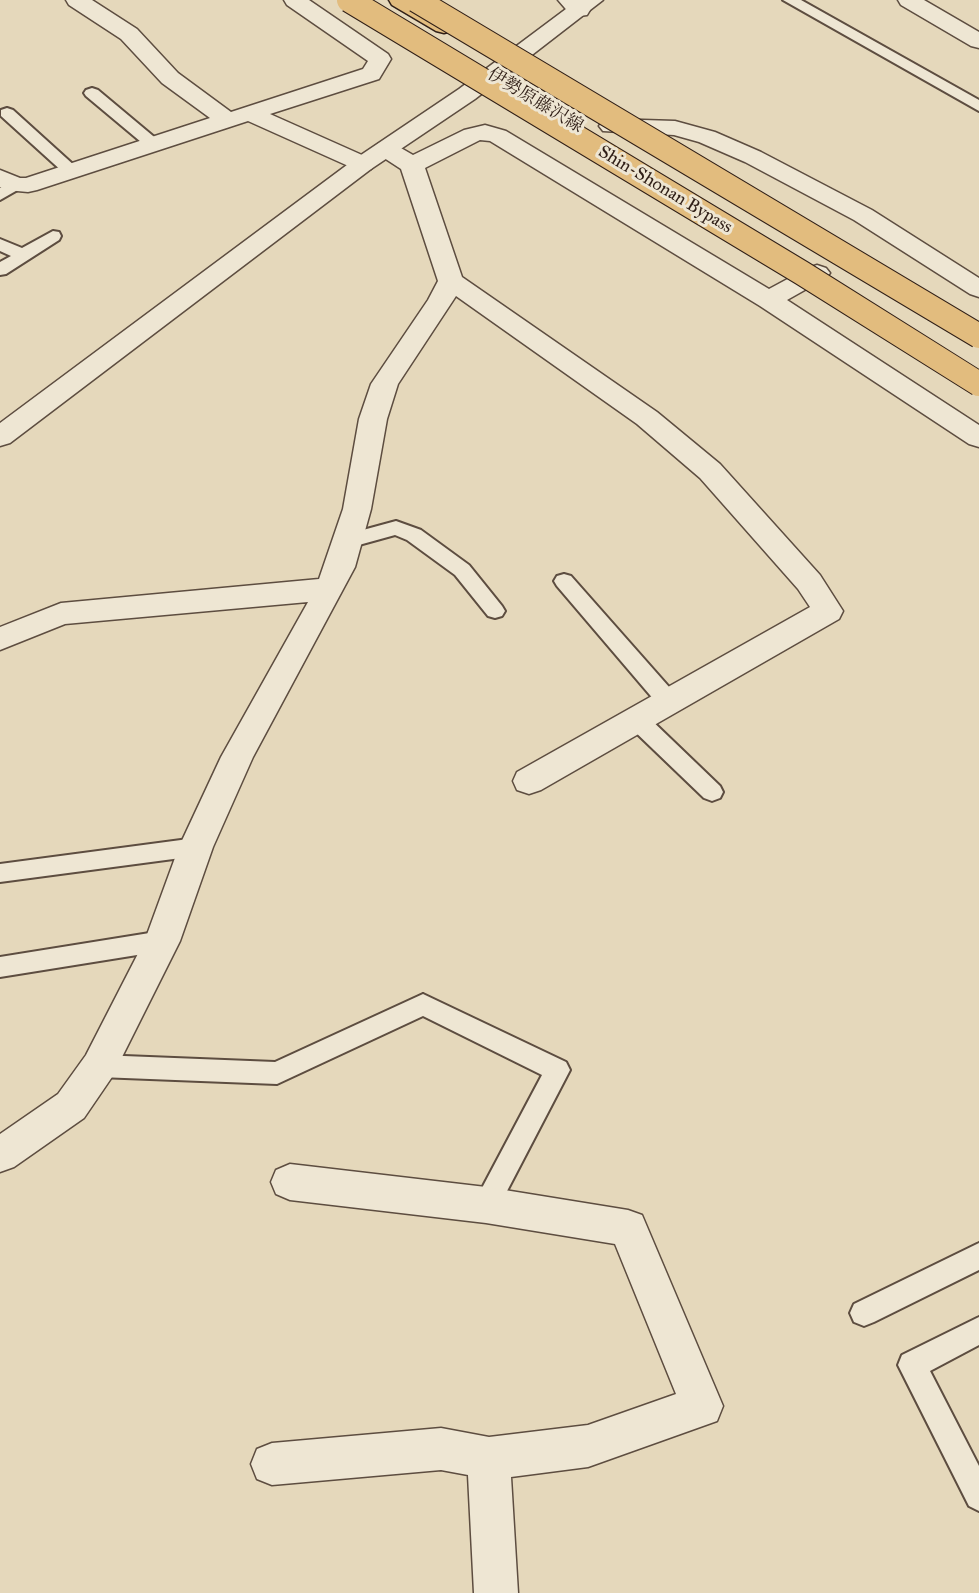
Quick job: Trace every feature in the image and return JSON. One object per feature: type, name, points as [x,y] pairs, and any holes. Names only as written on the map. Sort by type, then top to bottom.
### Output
[{"type":"main road","name":"Shin-Shonan Bypass","points":[[349,0],[792,267],[979,384]]},
{"type":"main road","name":"伊勢原藤沢線","points":[[400,0],[500,70],[979,374]]},
{"type":"main road","name":"Shin-Shonan Bypass","points":[[416,0],[979,336]]},
{"type":"main road","name":"伊勢原藤沢線","points":[[372,4],[611,126],[831,255],[979,346]]},
{"type":"street","points":[[77,0],[129,34],[170,78],[227,120]]},
{"type":"street","points":[[5,186],[28,185],[371,74],[380,59],[295,0]]},
{"type":"street","points":[[331,0],[372,4]]},
{"type":"street","points":[[909,0],[979,41]]},
{"type":"street","points":[[0,437],[374,157],[500,70],[580,3]]},
{"type":"street","points":[[250,114],[374,157],[412,165],[472,135],[485,132],[498,136],[769,300],[979,438]]},
{"type":"street","points":[[611,126],[675,128],[707,137],[753,157],[863,215],[979,289]]},
{"type":"street","points":[[412,165],[451,280],[647,418],[710,471],[809,582],[828,612],[529,781]]},
{"type":"street","points":[[769,300],[817,273]]},
{"type":"street","points":[[0,1155],[71,1106],[99,1066],[162,941],[196,847],[237,757],[330,589],[357,509],[373,419],[385,384],[441,300],[451,280]]},
{"type":"street","points":[[0,639],[62,614],[330,589]]},
{"type":"street","points":[[272,1464],[441,1449],[489,1458],[588,1446],[702,1406],[628,1228],[486,1205],[290,1182]]},
{"type":"street","points":[[489,1458],[496,1593]]},
{"type":"lane","points":[[790,0],[979,106]]},
{"type":"lane","points":[[92,93],[153,144]]},
{"type":"lane","points":[[7,113],[70,170]]},
{"type":"lane","points":[[0,270],[53,236]]},
{"type":"lane","points":[[0,244],[23,255]]},
{"type":"lane","points":[[348,541],[396,528],[414,535],[462,570],[495,611]]},
{"type":"lane","points":[[564,581],[669,702]]},
{"type":"lane","points":[[637,720],[712,792]]},
{"type":"lane","points":[[0,873],[196,847]]},
{"type":"lane","points":[[0,967],[162,941]]},
{"type":"lane","points":[[99,1066],[277,1073],[423,1004],[557,1070],[486,1205]]},
{"type":"lane","points":[[864,1313],[979,1256]]},
{"type":"lane","points":[[979,1330],[912,1365],[979,1496]]}]
